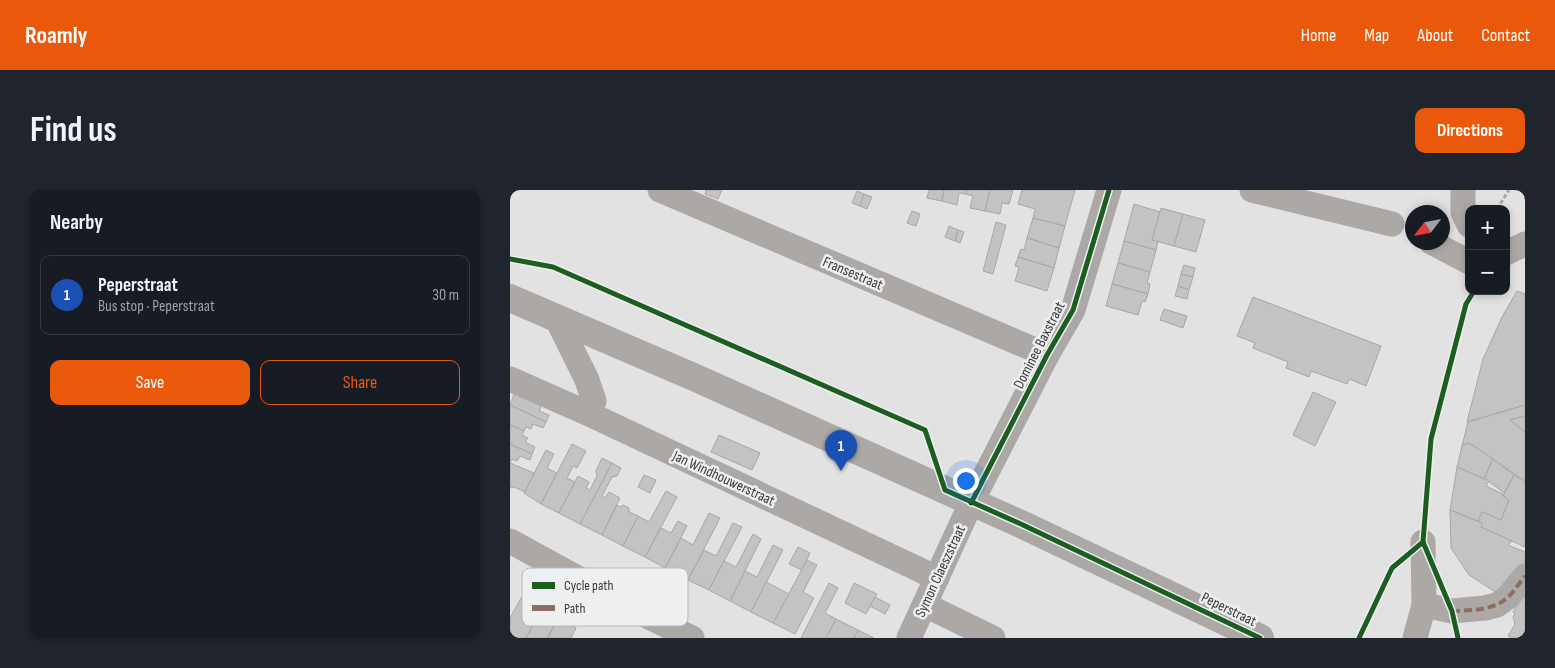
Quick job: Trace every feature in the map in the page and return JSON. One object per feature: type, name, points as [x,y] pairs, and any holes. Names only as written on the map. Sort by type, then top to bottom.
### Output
[{"type":"street","name":"Fransestraat","points":[[660,190],[1047,355]]},
{"type":"street","name":"Dominee Baxstraat","points":[[972,503],[1047,355],[1073,310],[1110,190]]},
{"type":"street","points":[[1252,190],[1392,224]]},
{"type":"street","points":[[1463,190],[1463,212],[1465,216]]},
{"type":"street","points":[[1510,251],[1525,244]]},
{"type":"street","points":[[1446,250],[1465,260]]},
{"type":"street","name":"Peperstraat","points":[[510,298],[900,469],[1023,525],[1260,638]]},
{"type":"street","points":[[556,317],[587,380],[594,401],[587,413]]},
{"type":"street","name":"Jan Windhouwerstraat","points":[[510,379],[587,413],[938,578]]},
{"type":"street","name":"Symon Claeszstraat","points":[[909,638],[972,503]]},
{"type":"street","points":[[510,541],[559,568]]},
{"type":"street","points":[[1415,638],[1424,605],[1424,542]]},
{"type":"street","points":[[1424,605],[1452,611],[1496,605],[1508,597],[1525,576]]},
{"type":"street","points":[[925,605],[993,638]]},
{"type":"street","points":[[667,626],[692,638]]},
{"type":"path","points":[[1499,205],[1509,190]]},
{"type":"building","points":[[706,190],[722,190],[718,199],[705,194]]},
{"type":"building","points":[[929,190],[944,190],[942,201],[927,198]]},
{"type":"building","points":[[944,190],[967,190],[966,194],[959,193],[957,205],[942,201]]},
{"type":"building","points":[[967,190],[990,190],[985,211],[970,208],[973,196],[966,194]]},
{"type":"building","points":[[990,190],[1013,190],[1009,204],[1002,203],[1000,214],[985,211]]},
{"type":"building","points":[[1022,190],[1075,190],[1065,226],[1033,218],[1035,209],[1018,204]]},
{"type":"building","points":[[857,191],[864,194],[860,206],[852,203]]},
{"type":"building","points":[[864,194],[872,197],[867,209],[860,206]]},
{"type":"building","points":[[1134,204],[1160,212],[1152,240],[1158,241],[1156,250],[1124,241]]},
{"type":"building","points":[[1161,208],[1183,214],[1174,246],[1152,240]]},
{"type":"building","points":[[912,211],[920,214],[916,226],[907,223]]},
{"type":"building","points":[[1183,214],[1205,220],[1196,252],[1174,246]]},
{"type":"building","points":[[1033,218],[1065,226],[1059,248],[1027,238]]},
{"type":"building","points":[[996,222],[1006,225],[993,274],[983,271]]},
{"type":"building","points":[[949,226],[958,230],[955,241],[945,237]]},
{"type":"building","points":[[958,230],[964,232],[960,243],[955,241]]},
{"type":"building","points":[[1027,238],[1059,248],[1054,268],[1018,257],[1021,249],[1024,250]]},
{"type":"building","points":[[1124,241],[1156,250],[1150,272],[1118,263]]},
{"type":"building","points":[[1018,257],[1054,268],[1047,291],[1015,281],[1019,267],[1015,266]]},
{"type":"building","points":[[1118,263],[1150,272],[1147,283],[1150,284],[1148,294],[1112,284]]},
{"type":"building","points":[[1184,265],[1195,268],[1193,277],[1181,274]]},
{"type":"building","points":[[1181,274],[1193,277],[1189,290],[1178,286]]},
{"type":"building","points":[[1112,284],[1148,294],[1145,302],[1142,301],[1138,315],[1106,306]]},
{"type":"building","points":[[1178,286],[1189,290],[1187,299],[1175,296]]},
{"type":"building","points":[[1517,291],[1525,294],[1525,405],[1467,422],[1483,359],[1502,317]]},
{"type":"building","points":[[1253,297],[1381,346],[1366,386],[1349,379],[1347,384],[1311,371],[1309,377],[1286,368],[1288,362],[1253,348],[1255,343],[1237,336]]},
{"type":"building","points":[[1164,309],[1187,316],[1183,328],[1160,320]]},
{"type":"building","points":[[516,389],[541,406],[539,411],[549,415],[546,422],[510,405]]},
{"type":"building","points":[[1313,392],[1336,402],[1315,446],[1293,435]]},
{"type":"building","points":[[510,405],[546,422],[543,428],[533,424],[531,429],[526,427],[524,431],[510,425]]},
{"type":"building","points":[[1525,405],[1525,416],[1510,420],[1525,432],[1525,481],[1469,443],[1462,446],[1468,422]]},
{"type":"building","points":[[1525,416],[1525,432],[1510,420]]},
{"type":"building","points":[[510,425],[524,431],[522,435],[528,438],[525,442],[535,447],[532,454],[510,444]]},
{"type":"building","points":[[719,435],[760,453],[752,470],[711,452]]},
{"type":"building","points":[[1469,443],[1493,459],[1484,479],[1457,467],[1462,446]]},
{"type":"building","points":[[510,444],[532,454],[530,460],[520,456],[517,461],[512,459],[510,463]]},
{"type":"building","points":[[572,444],[586,451],[577,468],[573,466],[567,478],[575,482],[559,513],[541,504]]},
{"type":"building","points":[[546,450],[554,454],[547,468],[557,473],[541,504],[524,493]]},
{"type":"building","points":[[602,458],[612,463],[580,524],[559,513],[578,476],[589,482],[586,488],[590,490],[597,476],[596,471]]},
{"type":"building","points":[[1493,459],[1514,475],[1504,493],[1484,479]]},
{"type":"building","points":[[510,463],[534,473],[525,492],[514,487],[510,488]]},
{"type":"building","points":[[612,463],[621,468],[617,476],[612,477],[602,496],[605,498],[609,492],[620,498],[602,535],[580,524]]},
{"type":"building","points":[[1457,467],[1489,481],[1486,486],[1503,494],[1509,500],[1501,520],[1482,512],[1478,521],[1450,510]]},
{"type":"building","points":[[644,475],[656,480],[650,493],[638,487]]},
{"type":"building","points":[[1514,475],[1525,481],[1525,547],[1481,527],[1482,523],[1478,521],[1482,512],[1501,520],[1509,500],[1503,496]]},
{"type":"building","points":[[666,491],[677,497],[645,557],[623,546],[638,516],[649,522]]},
{"type":"building","points":[[617,505],[629,508],[629,512],[638,516],[623,546],[602,535]]},
{"type":"building","points":[[1450,510],[1482,523],[1481,527],[1512,541],[1508,545],[1525,552],[1525,562],[1497,593],[1469,575],[1451,548]]},
{"type":"building","points":[[709,513],[720,518],[688,580],[688,568],[665,568],[681,538],[693,545]]},
{"type":"building","points":[[678,521],[687,526],[665,568],[645,557],[661,528],[671,533]]},
{"type":"building","points":[[733,523],[742,527],[709,590],[688,580],[704,550],[716,556]]},
{"type":"building","points":[[753,534],[761,539],[730,601],[709,590],[724,561],[736,567]]},
{"type":"building","points":[[773,545],[783,550],[751,612],[730,601],[745,571],[757,577]]},
{"type":"building","points":[[798,547],[810,553],[802,570],[789,564]]},
{"type":"building","points":[[807,560],[817,565],[803,592],[814,598],[795,634],[773,623]]},
{"type":"building","points":[[766,582],[789,594],[773,623],[751,612]]},
{"type":"building","points":[[829,583],[838,588],[825,613],[836,619],[826,638],[801,638]]},
{"type":"building","points":[[854,583],[877,594],[866,614],[845,603]]},
{"type":"building","points":[[1525,591],[1525,638],[1512,638],[1508,636],[1515,624],[1513,617],[1515,613],[1513,612]]},
{"type":"building","points":[[875,597],[890,605],[885,614],[870,606]]},
{"type":"building","points":[[521,598],[522,626],[532,626],[526,638],[510,638],[510,618]]},
{"type":"building","points":[[836,619],[858,630],[854,638],[826,638]]},
{"type":"building","points":[[532,626],[554,626],[547,638],[526,638]]},
{"type":"building","points":[[554,626],[572,626],[576,628],[571,638],[548,638]]},
{"type":"building","points":[[858,630],[874,638],[854,638]]},
{"type":"marked path","points":[[1452,611],[1474,610],[1495,605],[1510,596],[1525,576]]},
{"type":"cycle path","points":[[971,503],[1047,355],[1073,310],[1109,190]]},
{"type":"cycle path","points":[[510,259],[553,267],[925,430],[945,490],[1260,638]]},
{"type":"cycle path","points":[[1458,638],[1452,611],[1423,542],[1431,439],[1466,304],[1472,295]]},
{"type":"cycle path","points":[[1359,638],[1392,568],[1423,542]]},
{"type":"place","name":"Peperstraat","points":[[841,471]]}]
